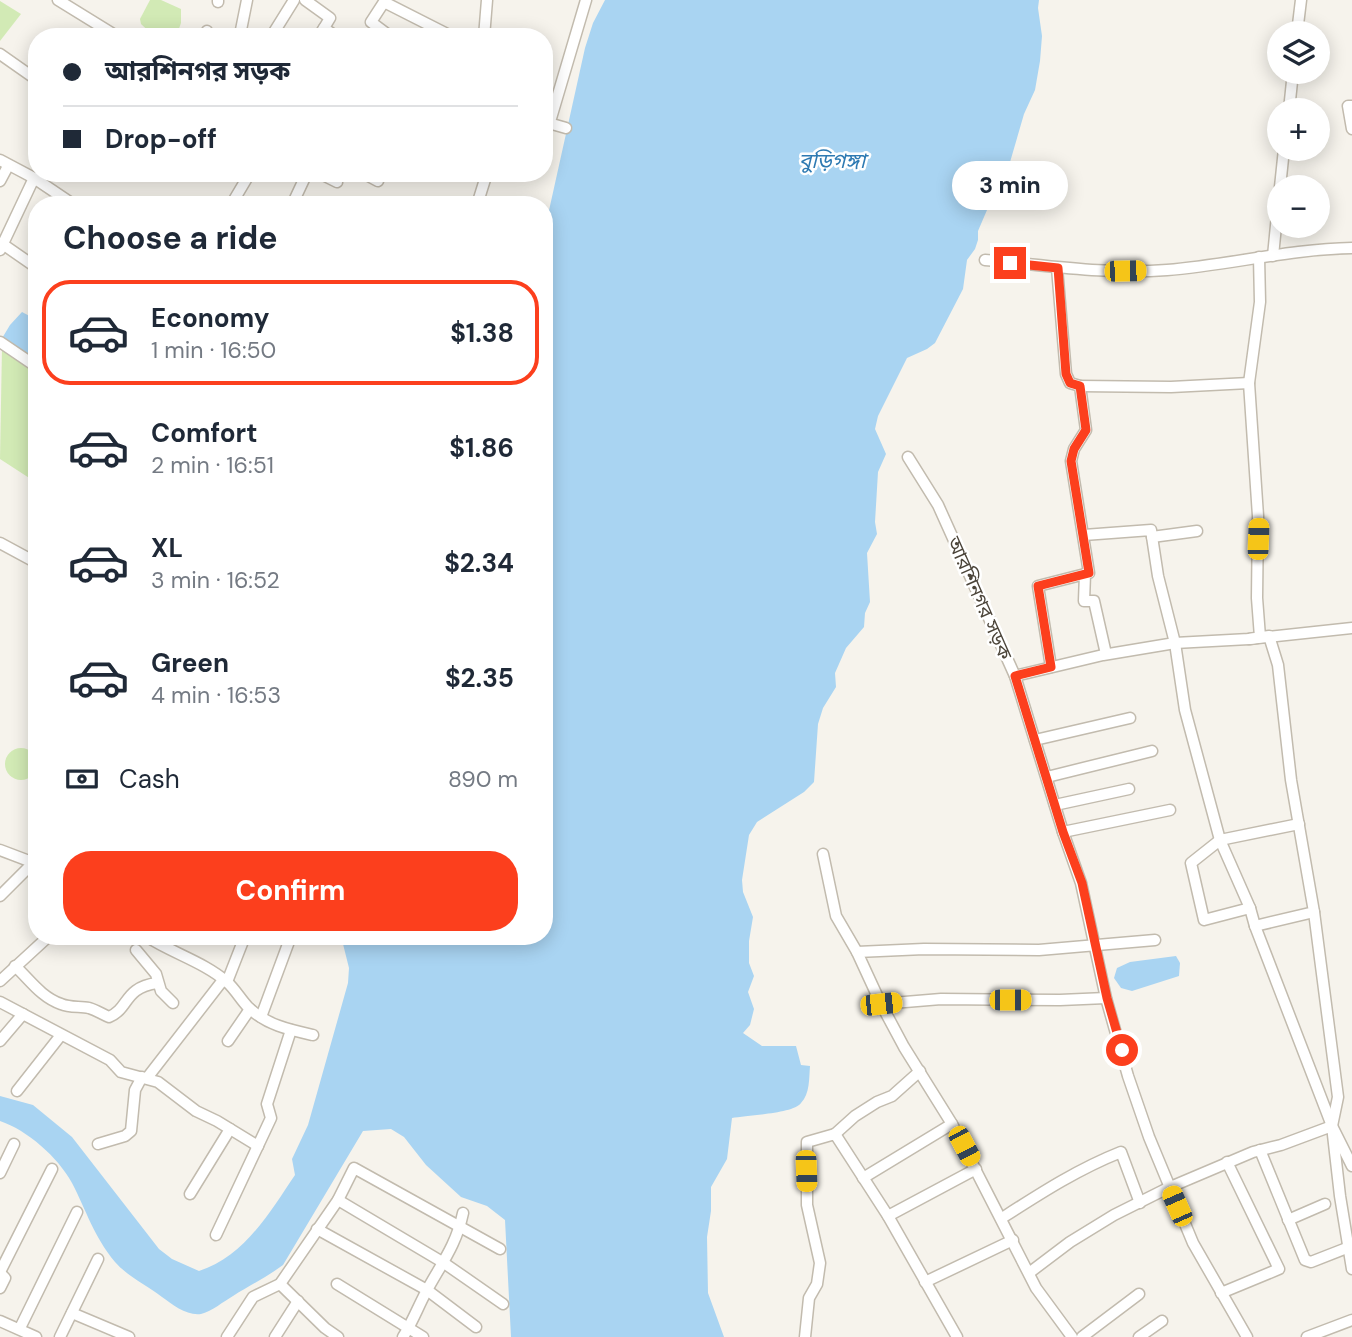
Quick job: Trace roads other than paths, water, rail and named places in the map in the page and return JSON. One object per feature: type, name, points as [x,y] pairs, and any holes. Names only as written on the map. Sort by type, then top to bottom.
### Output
[{"type":"street","points":[[58,0],[103,28]]},
{"type":"street","points":[[241,28],[247,0]]},
{"type":"street","points":[[277,28],[294,0]]},
{"type":"street","points":[[305,0],[331,18],[324,28]]},
{"type":"street","points":[[553,104],[586,0]]},
{"type":"street","points":[[1298,21],[1301,0]]},
{"type":"street","points":[[379,28],[371,22],[385,1],[436,28]]},
{"type":"street","points":[[484,28],[486,1]]},
{"type":"street","points":[[0,54],[28,74]]},
{"type":"street","points":[[1352,106],[1348,106],[1352,128]]},
{"type":"street","points":[[553,125],[566,128]]},
{"type":"street","points":[[0,181],[4,163],[28,176]]},
{"type":"street","points":[[40,182],[60,196]]},
{"type":"street","points":[[28,200],[2,248],[28,263]]},
{"type":"street","points":[[1273,256],[1275,238]]},
{"type":"street","points":[[985,260],[1058,268],[1164,270],[1321,248],[1352,248]]},
{"type":"street","points":[[1259,257],[1260,302],[1249,383],[1258,516],[1259,638],[1280,678],[1291,780],[1314,912],[1338,1097],[1332,1126],[1340,1196],[1351,1246],[1352,1269]]},
{"type":"street","points":[[1058,268],[1066,374],[1070,383],[1080,386],[1171,387],[1249,383]]},
{"type":"street","points":[[0,342],[28,360]]},
{"type":"street","points":[[1051,667],[1038,586],[1089,573],[1071,461],[1074,449],[1086,430],[1080,386]]},
{"type":"street","name":"আরশিনগর সড়ক","points":[[908,457],[938,505],[1015,676],[1063,832],[1082,883],[1107,998],[1128,1076],[1168,1188],[1193,1243],[1247,1337]]},
{"type":"street","points":[[1084,535],[1151,530],[1158,576],[1175,643],[1185,710],[1220,839],[1250,908],[1332,1126],[1352,1166]]},
{"type":"street","points":[[1152,537],[1197,531]]},
{"type":"street","points":[[0,543],[28,558]]},
{"type":"street","points":[[1085,574],[1084,601],[1094,601],[1106,654]]},
{"type":"street","points":[[1015,676],[1106,654],[1175,643],[1259,638],[1352,628]]},
{"type":"street","points":[[1035,740],[1130,718]]},
{"type":"street","points":[[1047,777],[1152,751]]},
{"type":"street","points":[[1055,805],[1129,789]]},
{"type":"street","points":[[1063,832],[1170,810]]},
{"type":"street","points":[[1250,908],[1205,921],[1191,863],[1220,839],[1299,824]]},
{"type":"street","points":[[0,850],[28,860]]},
{"type":"street","points":[[824,855],[836,916],[881,1004],[952,1124],[1036,1288],[1072,1337]]},
{"type":"street","points":[[0,896],[28,870]]},
{"type":"street","points":[[1255,926],[1314,912]]},
{"type":"street","points":[[856,952],[924,949],[1039,950],[1155,940]]},
{"type":"street","points":[[0,981],[39,945]]},
{"type":"street","points":[[166,945],[225,981],[250,1009],[261,1017],[277,1026],[313,1035]]},
{"type":"street","points":[[98,1144],[125,1136],[131,1131],[135,1090],[225,981],[241,945]]},
{"type":"street","points":[[261,1017],[289,945]]},
{"type":"street","points":[[136,950],[156,974],[161,991],[173,1003]]},
{"type":"street","points":[[15,966],[30,980],[35,989],[54,1001],[66,1006],[89,1008],[109,1017],[114,1015],[133,992],[158,983]]},
{"type":"street","points":[[881,1004],[941,999],[1107,998]]},
{"type":"street","points":[[0,1002],[110,1060],[121,1072],[164,1086],[196,1111],[258,1146]]},
{"type":"street","points":[[228,1041],[250,1009]]},
{"type":"street","points":[[0,1041],[23,1014]]},
{"type":"street","points":[[216,1235],[271,1118],[267,1104],[291,1030]]},
{"type":"street","points":[[17,1091],[61,1035]]},
{"type":"street","points":[[805,1337],[809,1298],[817,1284],[820,1263],[807,1205],[807,1142],[835,1134],[855,1116],[892,1096],[920,1071]]},
{"type":"street","points":[[863,1178],[952,1124]]},
{"type":"street","points":[[1029,1273],[1070,1241],[1168,1188],[1227,1162],[1332,1126]]},
{"type":"street","points":[[190,1194],[230,1129]]},
{"type":"street","points":[[835,1134],[888,1216],[957,1337]]},
{"type":"street","points":[[0,1173],[14,1144]]},
{"type":"street","points":[[1260,1150],[1308,1262],[1351,1246]]},
{"type":"street","points":[[1002,1218],[1064,1177],[1121,1152],[1140,1203]]},
{"type":"street","points":[[1221,1293],[1279,1269],[1227,1162]]},
{"type":"street","points":[[0,1288],[5,1278],[0,1273],[52,1168]]},
{"type":"street","points":[[227,1337],[253,1297],[280,1284],[338,1200],[354,1168],[500,1249]]},
{"type":"street","points":[[888,1216],[976,1169]]},
{"type":"street","points":[[338,1200],[444,1263],[503,1304]]},
{"type":"street","points":[[1288,1220],[1325,1204]]},
{"type":"street","points":[[20,1328],[77,1212]]},
{"type":"street","points":[[406,1332],[444,1263],[460,1227],[463,1213]]},
{"type":"street","points":[[317,1230],[427,1290],[476,1326]]},
{"type":"street","points":[[925,1282],[1013,1240]]},
{"type":"street","points":[[60,1337],[98,1259]]},
{"type":"street","points":[[280,1284],[298,1301],[322,1333],[338,1337]]},
{"type":"street","points":[[337,1284],[406,1332],[424,1337]]},
{"type":"street","points":[[1082,1337],[1139,1294]]},
{"type":"street","points":[[275,1337],[298,1301]]},
{"type":"street","points":[[72,1313],[129,1337]]},
{"type":"street","points":[[1307,1337],[1352,1320]]},
{"type":"street","points":[[0,1321],[36,1337]]},
{"type":"street","points":[[1139,1337],[1162,1321]]},
{"type":"water","name":"বুড়িগঙ্গা","points":[[605,0],[1039,0],[1042,36],[1035,90],[1024,114],[1008,169],[1004,196],[997,206],[987,210],[978,231],[975,249],[967,260],[963,289],[935,343],[907,358],[878,416],[875,429],[886,454],[878,472],[875,522],[877,534],[867,553],[870,602],[865,613],[864,627],[846,648],[835,673],[836,687],[823,708],[818,724],[814,782],[804,792],[757,822],[749,835],[742,880],[743,892],[753,917],[749,963],[754,976],[748,992],[754,1009],[750,1025],[743,1033],[762,1046],[796,1046],[801,1065],[810,1066],[808,1091],[801,1103],[789,1110],[732,1118],[727,1159],[711,1187],[707,1237],[708,1293],[724,1337],[511,1337],[505,1220],[487,1206],[461,1197],[426,1165],[404,1137],[391,1129],[363,1131],[283,1265],[209,1311],[191,1313],[171,1303],[115,1262],[101,1242],[72,1183],[59,1164],[31,1138],[0,1121],[0,1096],[33,1105],[72,1137],[159,1249],[172,1259],[199,1271],[215,1264],[243,1244],[266,1218],[295,1175],[292,1159],[308,1125],[348,983],[349,968],[343,945],[553,945],[552,196],[593,23]]},
{"type":"water","points":[[22,312],[28,315],[28,358],[1,340]]},
{"type":"water","points":[[1176,956],[1180,963],[1179,976],[1132,991],[1121,988],[1114,978],[1117,968],[1130,962]]}]
